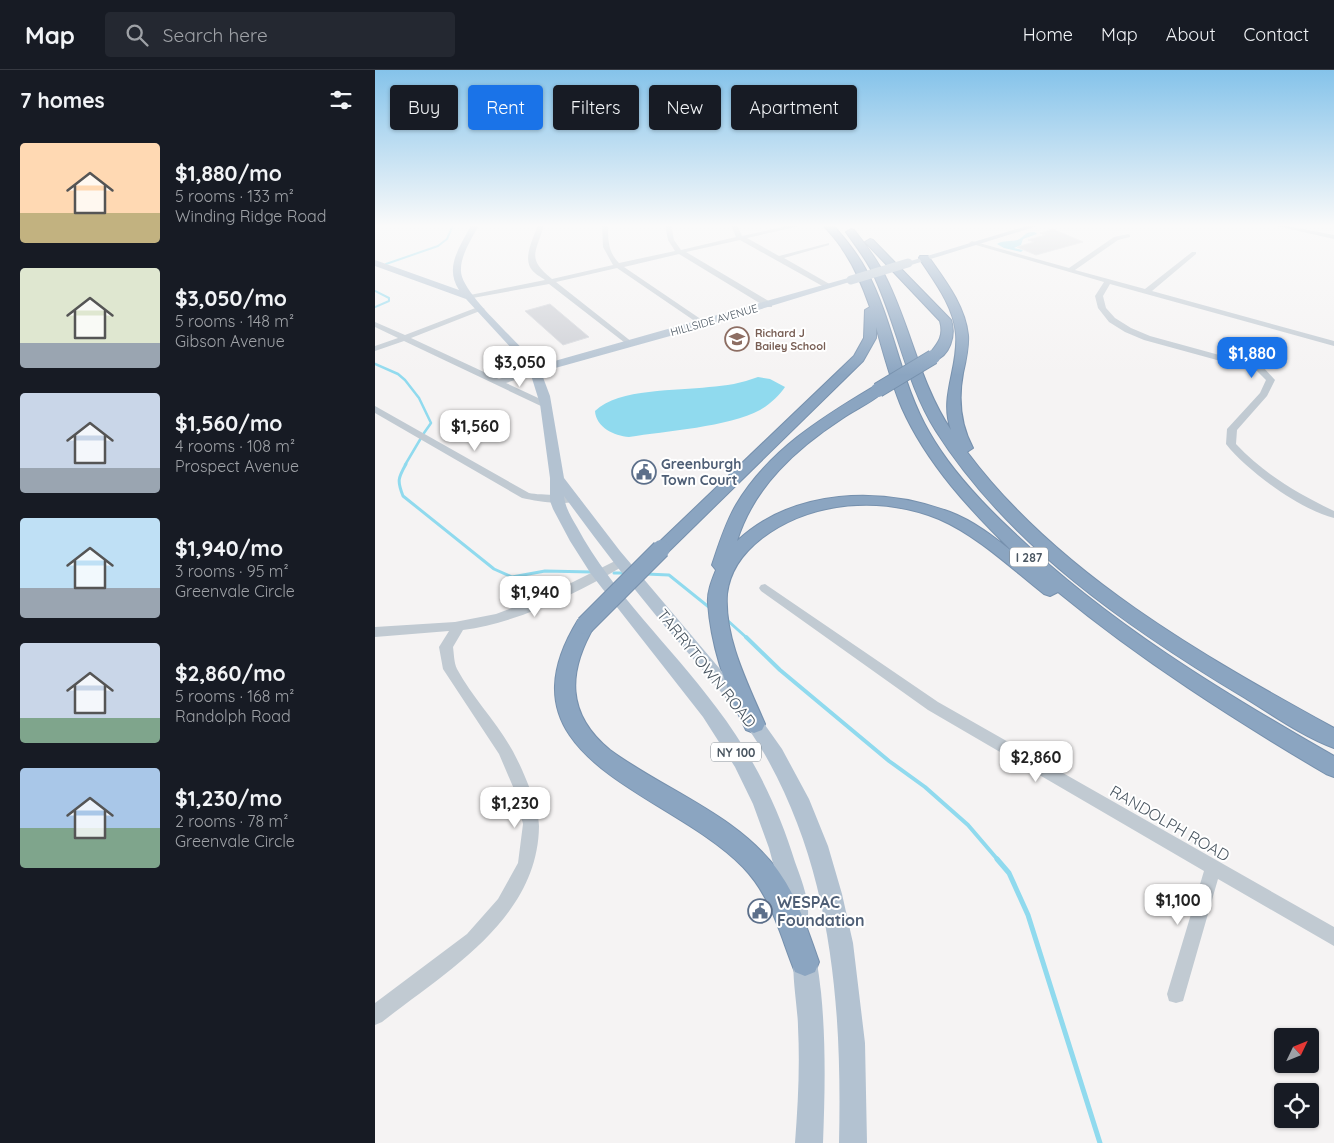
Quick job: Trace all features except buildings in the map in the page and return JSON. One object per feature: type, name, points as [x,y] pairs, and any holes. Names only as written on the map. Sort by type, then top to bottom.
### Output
[{"type":"highway","name":"I 287","points":[[863,275],[869,287],[896,375],[914,418],[946,468],[977,505],[1040,566],[1095,613],[1201,688],[1334,767]]},
{"type":"highway","name":"I 287","points":[[881,275],[915,374],[934,416],[967,464],[1017,518],[1074,569],[1147,624],[1219,672],[1334,739]]},
{"type":"highway","points":[[754,724],[725,647],[719,625],[717,605],[719,577],[728,542],[741,510],[759,482],[781,457],[806,435],[933,357],[943,348],[948,338],[948,328],[945,320],[901,275]]},
{"type":"highway","points":[[935,275],[953,305],[960,325],[962,344],[952,397],[956,427],[969,453],[1017,518]]},
{"type":"highway","points":[[805,962],[779,893],[752,858],[717,831],[604,758],[579,732],[568,710],[564,678],[572,647],[585,625],[859,358],[872,332],[869,287]]},
{"type":"highway","points":[[717,605],[720,584],[728,564],[752,536],[775,521],[801,510],[832,503],[880,501],[913,506],[944,516],[970,530],[1154,667],[1205,699],[1289,741]]},
{"type":"main road","points":[[409,275],[470,297]]},
{"type":"main road","points":[[456,275],[460,286],[521,352],[535,370],[545,405],[557,479],[556,499]]},
{"type":"main road","name":"HILLSIDE AVENUE","points":[[535,370],[769,305],[867,275]]},
{"type":"main road","name":"TARRYTOWN ROAD","points":[[557,479],[575,499],[595,530],[754,724],[775,756],[800,806],[819,856],[833,905],[844,960],[851,1022],[854,1091],[853,1143]]},
{"type":"main road","name":"TARRYTOWN ROAD","points":[[556,499],[576,538],[600,575],[718,724],[749,773],[767,812],[784,860],[796,909],[805,962],[811,1044],[809,1143]]},
{"type":"street","points":[[541,275],[629,344]]},
{"type":"street","points":[[470,297],[516,289],[575,275]]},
{"type":"street","points":[[630,275],[702,324]]},
{"type":"street","points":[[719,275],[769,305]]},
{"type":"street","points":[[809,275],[829,286]]},
{"type":"street","points":[[1083,275],[1334,344]]},
{"type":"street","points":[[1146,292],[1167,275]]},
{"type":"street","points":[[1108,282],[1099,296],[1102,308],[1112,320],[1147,338],[1239,362],[1260,370],[1271,380],[1264,394],[1232,429],[1231,444],[1247,462],[1272,482],[1334,515]]},
{"type":"street","points":[[375,349],[481,309]]},
{"type":"street","points":[[375,324],[545,405]]},
{"type":"street","points":[[497,383],[535,370]]},
{"type":"street","points":[[375,409],[532,498],[575,499]]},
{"type":"street","points":[[375,632],[459,625],[505,615],[600,575],[621,562]]},
{"type":"street","name":"RANDOLPH ROAD","points":[[765,588],[927,702],[1334,936]]},
{"type":"street","points":[[375,1014],[473,940],[504,905],[526,864],[531,824],[522,789],[505,751],[450,669],[447,647],[459,625]]},
{"type":"street","points":[[1176,994],[1213,868]]},
{"type":"water","points":[[758,377],[770,379],[785,387],[771,403],[747,416],[732,421],[629,437],[617,435],[607,430],[596,417],[595,411],[605,404],[633,394],[722,386]]},
{"type":"waterway","points":[[375,291],[389,298],[389,301],[375,307]]},
{"type":"waterway","points":[[375,364],[398,374],[419,398],[431,423],[424,433]]},
{"type":"waterway","points":[[405,465],[421,438]]},
{"type":"waterway","points":[[406,464],[399,480],[403,496],[494,569],[512,577],[545,571],[592,572]]},
{"type":"waterway","points":[[614,573],[623,573]]},
{"type":"waterway","points":[[646,574],[669,575],[710,608]]},
{"type":"waterway","points":[[727,620],[747,638]]},
{"type":"waterway","points":[[746,637],[780,670],[889,761],[925,787],[968,825],[998,860]]},
{"type":"waterway","points":[[997,859],[1009,873],[1028,915],[1100,1143]]},
{"type":"place","name":"Richard J Bailey School","points":[[737,339]]},
{"type":"place","name":"Greenburgh Town Court","points":[[644,472]]},
{"type":"place","name":"WESPAC Foundation","points":[[760,911]]}]
